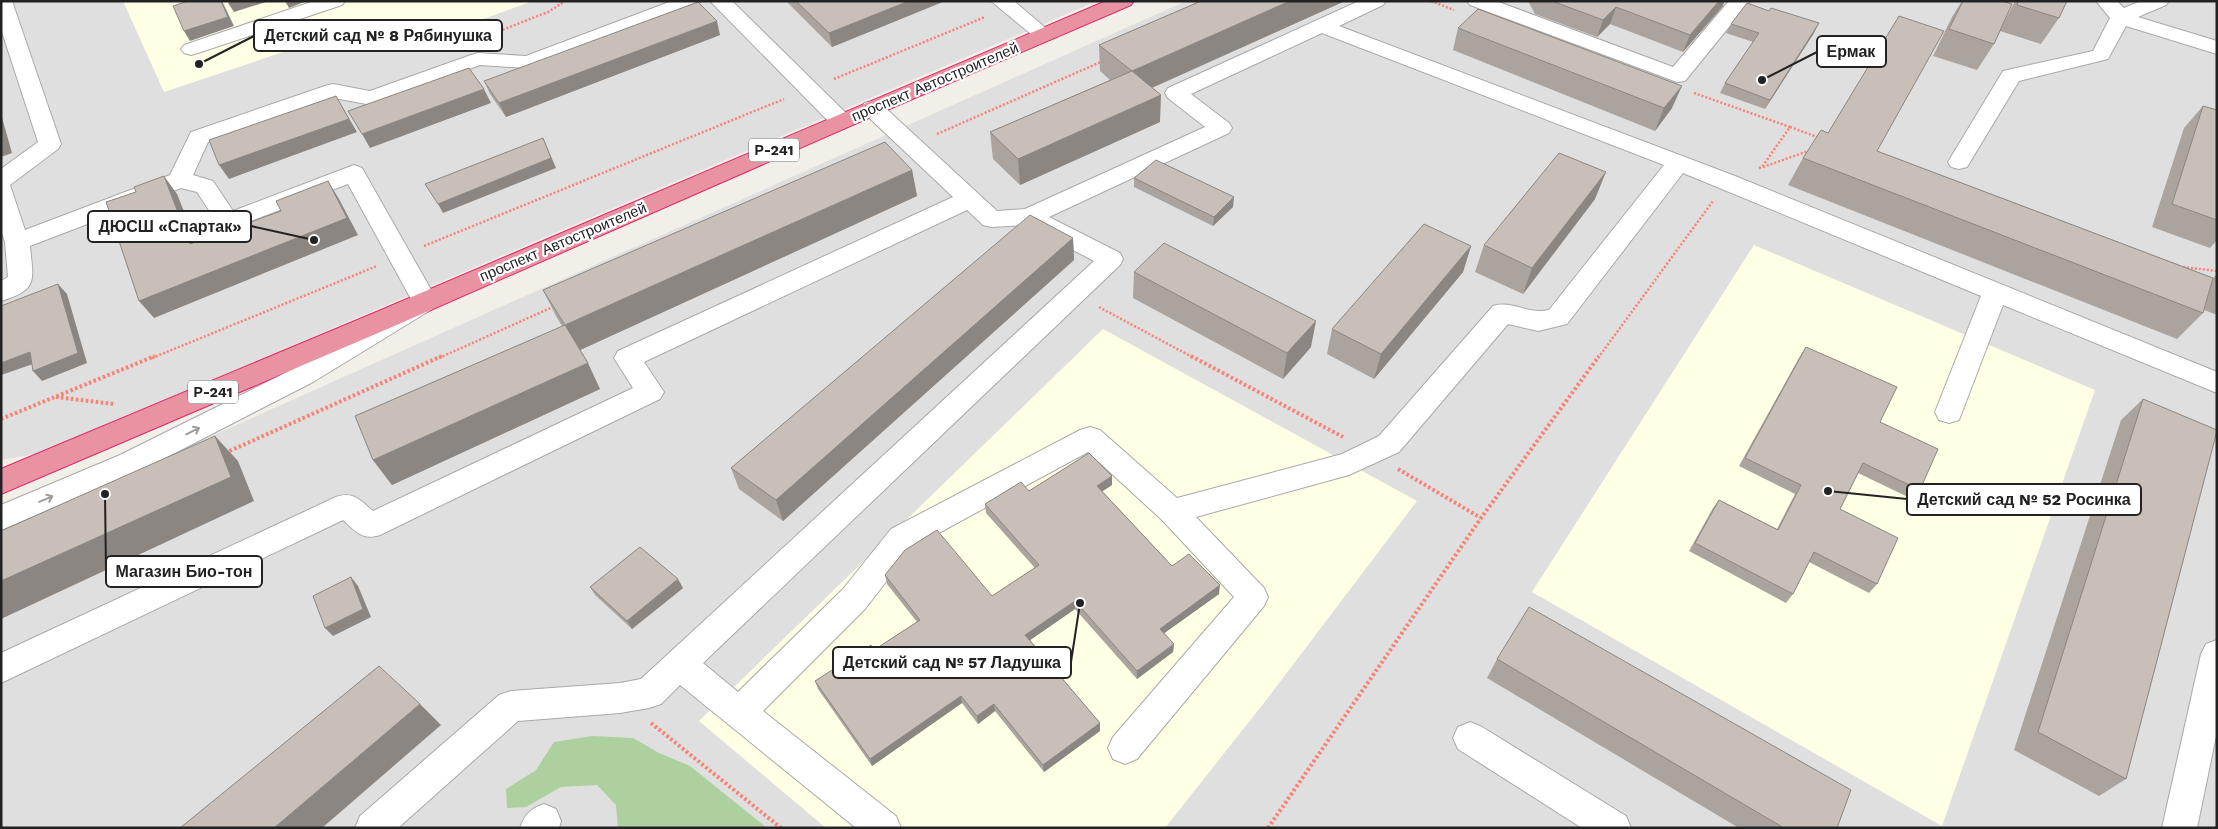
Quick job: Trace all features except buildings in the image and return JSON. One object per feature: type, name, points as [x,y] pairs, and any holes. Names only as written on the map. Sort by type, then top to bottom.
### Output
[{"type":"highway","name":"проспект Автостроителей","points":[[1,482],[1124,1]]},
{"type":"lane","points":[[1,181],[50,144],[2,1]]},
{"type":"lane","points":[[191,49],[335,1]]},
{"type":"lane","points":[[179,180],[199,137],[333,91],[372,98],[478,59],[528,62],[691,1]]},
{"type":"lane","points":[[720,1],[841,121]]},
{"type":"lane","points":[[872,108],[991,219],[1030,217],[1221,128],[1176,93],[1324,27],[1376,1]]},
{"type":"lane","points":[[1476,1],[1677,76],[1740,1]]},
{"type":"lane","points":[[2106,1],[2121,17],[2217,48]]},
{"type":"lane","points":[[1959,162],[2011,76],[2101,55],[2121,17],[2159,1]]},
{"type":"lane","points":[[1005,4],[1044,35]]},
{"type":"lane","points":[[1324,27],[1728,181],[2217,383]]},
{"type":"lane","points":[[1172,511],[1349,464],[1389,444],[1502,313],[1538,322],[1558,317],[1678,163]]},
{"type":"lane","points":[[1,518],[130,463],[295,379],[425,302],[354,173],[235,219],[226,218],[205,186],[179,180],[17,242]]},
{"type":"lane","points":[[1,189],[17,242],[21,281],[1,292]]},
{"type":"lane","points":[[1,668],[346,505],[370,526],[650,392],[627,358],[969,199]]},
{"type":"lane","points":[[372,828],[511,706],[620,698],[649,693],[1111,259],[1030,217]]},
{"type":"lane","points":[[1949,412],[1995,291]]},
{"type":"lane","points":[[739,713],[854,599],[902,538],[1090,438],[1172,511],[1253,597],[1125,748]]},
{"type":"lane","points":[[679,664],[884,828]]},
{"type":"lane","points":[[2179,828],[2215,672]]},
{"type":"lane","points":[[1470,738],[1614,828]]},
{"type":"path","points":[[1,419],[808,89],[1005,4]]},
{"type":"path","points":[[912,146],[1112,57]]},
{"type":"path","points":[[1762,167],[1790,127],[1824,140]]},
{"type":"path","points":[[1268,828],[1481,518],[1728,181],[1812,149]]},
{"type":"path","points":[[2181,267],[2217,271]]},
{"type":"path","points":[[1074,293],[1372,453],[1481,518]]},
{"type":"path","points":[[218,456],[560,304]]},
{"type":"path","points":[[55,397],[114,404]]},
{"type":"path","points":[[620,698],[781,828]]},
{"type":"shaded area","points":[[1,1],[1097,1],[41,453],[1,460]]},
{"type":"shaded area","points":[[123,1],[533,1],[433,37],[346,31],[164,92]]},
{"type":"shaded area","points":[[1186,1],[2217,1],[2217,828],[1,828],[1,530]]},
{"type":"shaded area","points":[[1754,245],[2095,390],[1942,826],[1532,592]]},
{"type":"shaded area","points":[[1103,329],[1417,501],[1267,699],[1165,828],[826,828],[699,721]]},
{"type":"green space","points":[[592,736],[633,738],[659,753],[690,766],[767,828],[618,828],[616,805],[597,785],[561,787],[526,807],[507,808],[506,789],[536,770],[554,742]]},
{"type":"place","name":"Детский сад № 8 Рябинушка","points":[[199,64]]},
{"type":"place","name":"Ермак","points":[[1762,80]]},
{"type":"place","name":"ДЮСШ «Спартак»","points":[[314,240]]},
{"type":"place","name":"Детский сад № 52 Росинка","points":[[1828,491]]},
{"type":"place","name":"Магазин Био-тон","points":[[105,494]]},
{"type":"place","name":"Детский сад № 57 Ладушка","points":[[1080,603]]}]
